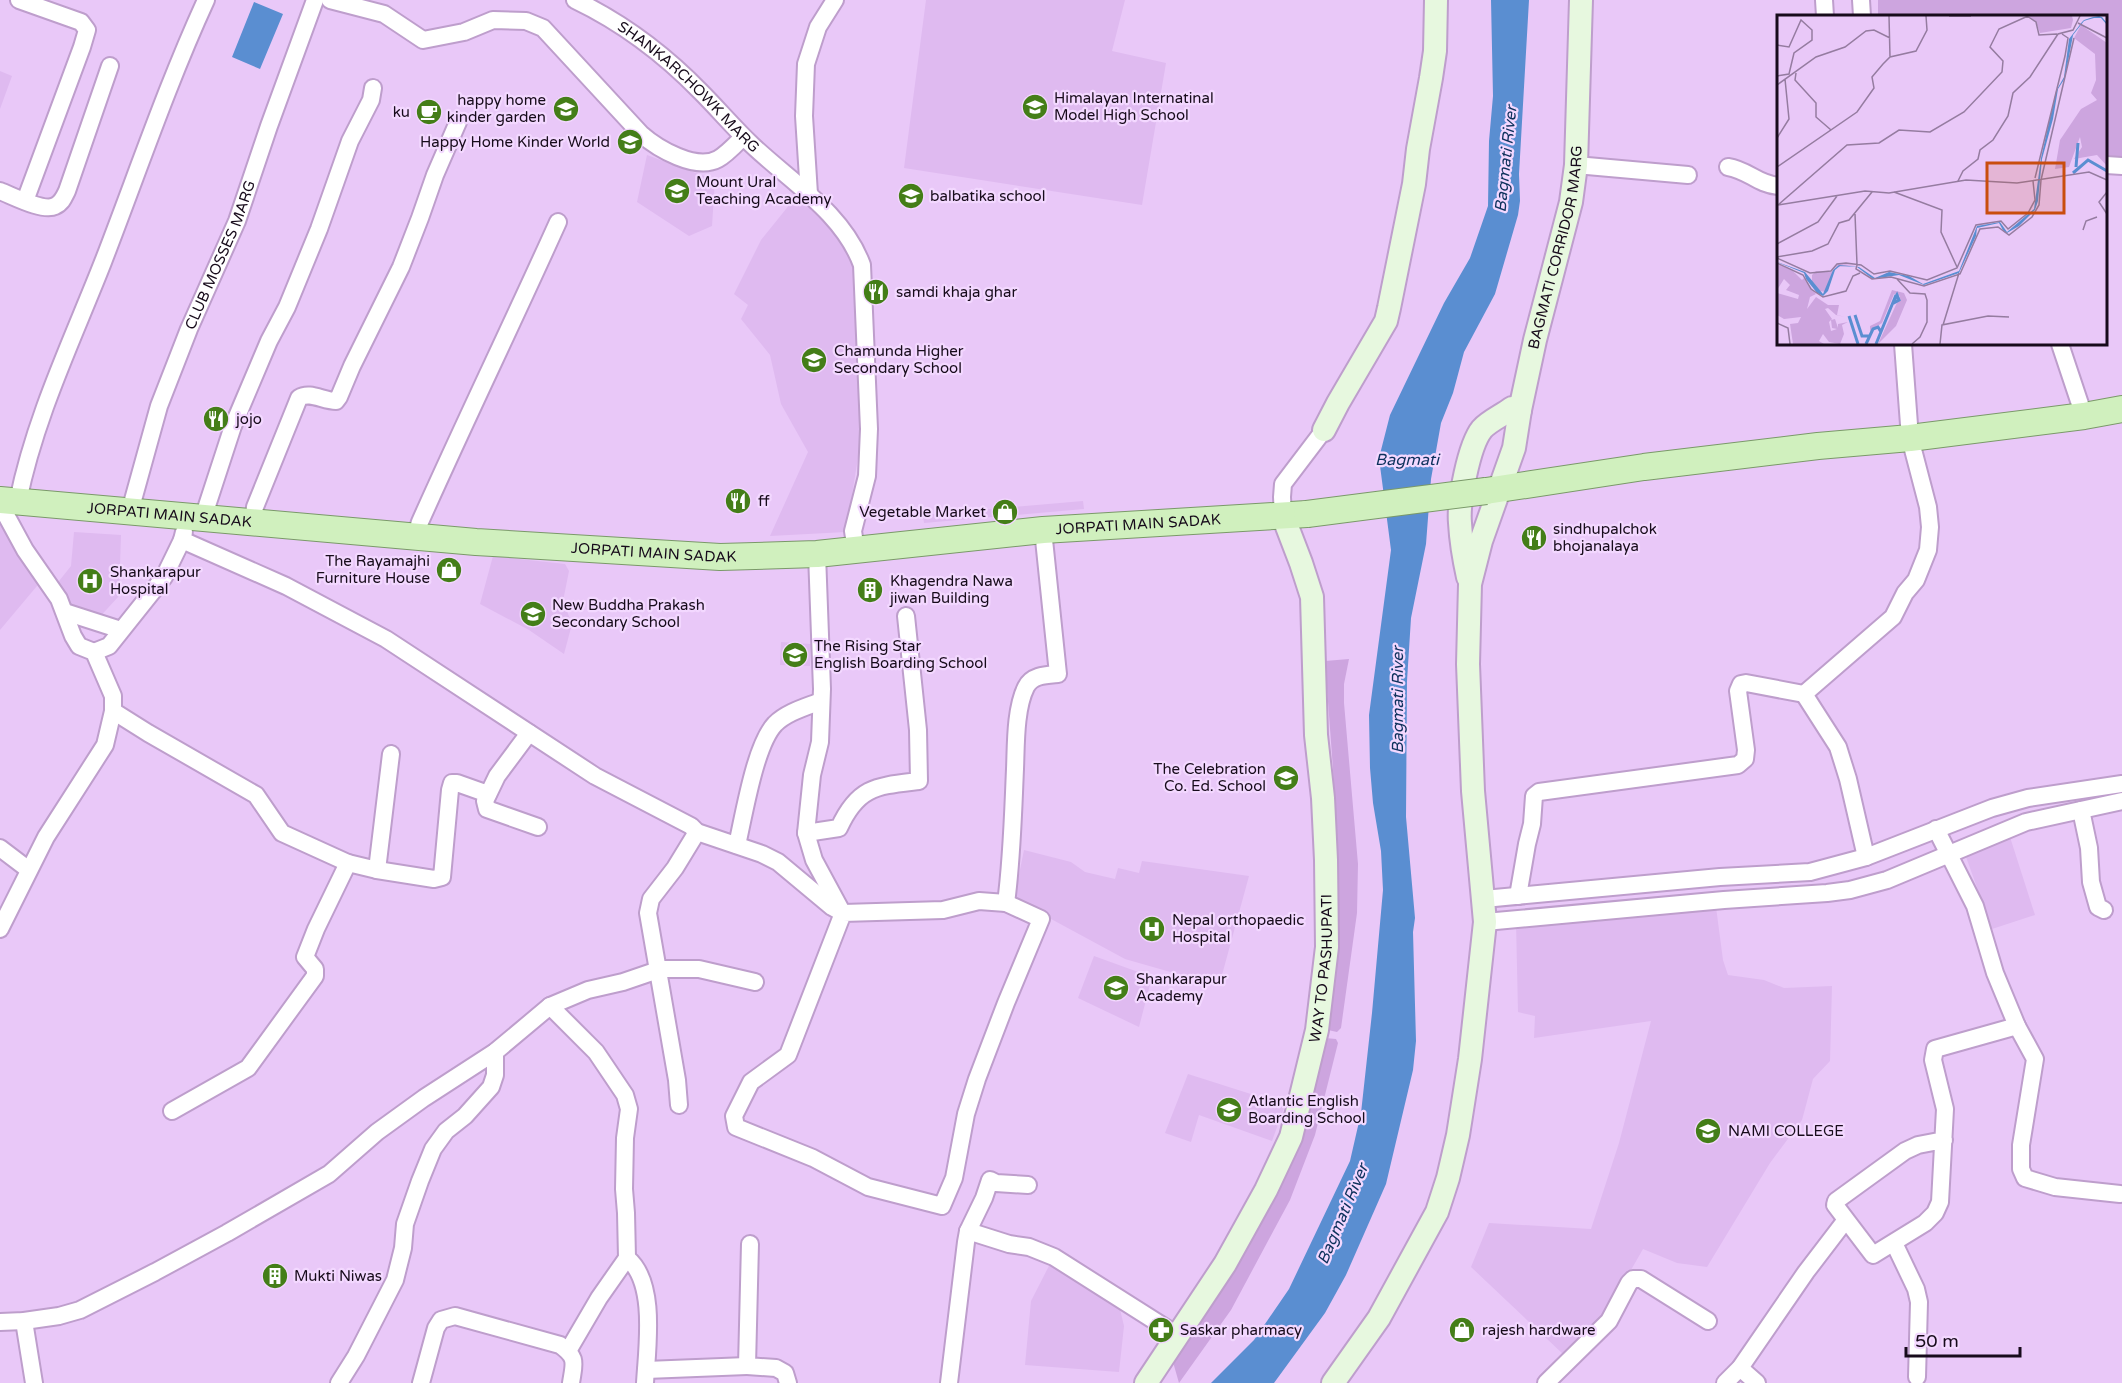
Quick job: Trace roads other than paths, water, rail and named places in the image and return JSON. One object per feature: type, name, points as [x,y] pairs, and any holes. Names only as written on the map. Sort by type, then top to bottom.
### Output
[{"type":"main road","points":[[1324,430],[1386,321],[1414,184],[1431,78],[1435,51],[1436,0]]},
{"type":"main road","name":"BAGMATI CORRIDOR MARG","points":[[1470,584],[1492,490],[1514,448],[1520,410],[1556,254],[1571,202],[1576,165],[1581,0]]},
{"type":"main road","points":[[1333,1383],[1379,1318],[1437,1212],[1448,1178],[1470,1059],[1485,921],[1473,791],[1468,664],[1470,584],[1459,520],[1466,472],[1475,440],[1483,428],[1512,408],[1520,410]]},
{"type":"main road","name":"JORPATI MAIN SADAK","points":[[6,502],[130,512],[191,525],[253,522],[415,537],[720,557],[816,554],[1043,530],[1295,515],[1492,490],[1644,467],[1818,446],[1910,438],[2122,409]]},
{"type":"main road","name":"WAY TO PASHUPATI","points":[[1154,1379],[1177,1335],[1237,1245],[1291,1137],[1317,1030],[1327,947],[1326,860],[1323,798],[1316,735],[1311,597],[1301,563],[1295,515]]},
{"type":"street","points":[[20,0],[81,22],[87,30],[25,201]]},
{"type":"street","points":[[206,0],[182,54],[103,261],[6,502],[25,550],[59,599],[79,646],[94,652],[109,646],[164,577],[191,525],[268,341],[288,307],[350,141],[371,100],[373,88]]},
{"type":"street","name":"CLUB MOSSES MARG","points":[[130,512],[159,406],[189,329],[237,221],[268,126],[315,0]]},
{"type":"street","points":[[330,0],[384,15],[423,40],[464,32],[493,20],[526,21],[543,28],[641,134],[654,145],[692,161],[705,163],[719,159],[743,137]]},
{"type":"street","name":"SHANKARCHOWK MARG","points":[[575,0],[650,46],[700,90],[743,137],[809,194],[846,233],[855,246],[862,265],[869,429],[867,476],[853,531],[855,550]]},
{"type":"street","points":[[809,194],[804,116],[806,64],[818,27],[835,0]]},
{"type":"street","points":[[1824,0],[1826,15]]},
{"type":"street","points":[[1861,0],[1862,15]]},
{"type":"street","points":[[0,191],[42,207],[54,207],[62,201],[68,191],[110,66]]},
{"type":"street","points":[[253,522],[255,507],[299,398],[303,395],[310,395],[336,401],[339,397],[401,267],[435,175],[458,122]]},
{"type":"street","points":[[1576,165],[1688,175]]},
{"type":"street","points":[[1728,167],[1742,170],[1765,185],[1777,186]]},
{"type":"street","points":[[415,537],[462,428],[499,353],[558,222]]},
{"type":"street","points":[[1804,694],[1893,617],[1905,593],[1916,580],[1928,550],[1930,527],[1928,507],[1910,438],[1903,345]]},
{"type":"street","points":[[2060,345],[2084,416]]},
{"type":"street","points":[[1295,515],[1281,497],[1283,484],[1324,430]]},
{"type":"street","points":[[191,525],[286,586],[386,639],[595,776],[691,826],[697,832],[778,862],[832,907],[843,913],[942,910],[979,900],[1006,903],[1041,919],[977,1079],[966,1114],[954,1178],[942,1206],[868,1187],[813,1158],[736,1127],[734,1116],[751,1082],[788,1055],[843,913],[814,860],[806,833],[812,775],[820,742],[821,701],[816,554]]},
{"type":"street","points":[[1006,903],[1010,874],[1016,750],[1022,703],[1026,686],[1036,676],[1058,674],[1043,530]]},
{"type":"street","points":[[65,612],[121,630]]},
{"type":"street","points":[[806,833],[839,828],[848,810],[862,795],[878,786],[919,781],[918,730],[906,616]]},
{"type":"street","points":[[0,929],[46,837],[105,746],[113,711],[113,696],[94,652]]},
{"type":"street","points":[[1518,896],[1532,824],[1534,796],[1539,792],[1738,765],[1745,759],[1746,750],[1738,691],[1741,684],[1746,683],[1804,694],[1838,747],[1866,857]]},
{"type":"street","points":[[737,845],[752,781],[768,734],[788,714],[821,701]]},
{"type":"street","points":[[113,711],[256,795],[282,833],[348,863],[376,870],[434,879],[442,877],[452,783],[488,794]]},
{"type":"street","points":[[529,733],[497,776],[485,801],[487,809],[538,826]]},
{"type":"street","points":[[376,870],[391,754]]},
{"type":"street","points":[[1484,899],[1720,877],[1810,872],[1866,857],[1992,808],[2028,798],[2122,784]]},
{"type":"street","points":[[1485,921],[1850,890],[1887,880],[2026,822],[2122,801]]},
{"type":"street","points":[[2081,810],[2089,848],[2091,882],[2098,907],[2104,910]]},
{"type":"street","points":[[1936,829],[1975,906],[1995,973],[2017,1026],[2035,1059],[2021,1145],[2021,1169],[2025,1178],[2055,1188],[2120,1194]]},
{"type":"street","points":[[679,1105],[677,1080],[648,913],[651,900],[675,868],[697,832]]},
{"type":"street","points":[[0,848],[29,870]]},
{"type":"street","points":[[172,1111],[248,1068],[315,976],[315,969],[305,957],[348,863]]},
{"type":"street","points":[[0,1322],[24,1322],[80,1310],[227,1233],[329,1174],[396,1119],[495,1053],[550,1006],[588,990],[672,968],[699,969],[755,982]]},
{"type":"street","points":[[550,1006],[596,1053],[625,1095],[629,1109],[625,1138],[624,1189],[627,1213],[627,1258],[599,1298],[568,1351]]},
{"type":"street","points":[[1944,1140],[1905,1150],[1836,1201],[1835,1205],[1845,1221],[1873,1255],[1925,1223],[1935,1213],[1940,1202],[1944,1140],[1945,1109],[1933,1060],[1935,1049],[2017,1026]]},
{"type":"street","points":[[339,1383],[356,1356],[395,1280],[403,1248],[405,1224],[433,1149],[446,1131],[465,1116],[491,1087],[495,1075],[495,1053]]},
{"type":"street","points":[[949,1383],[968,1231],[990,1180],[996,1183],[1028,1185]]},
{"type":"street","points":[[1725,1383],[1740,1368],[1806,1272],[1845,1221]]},
{"type":"street","points":[[968,1231],[1010,1244],[1029,1247],[1054,1257],[1177,1335]]},
{"type":"street","points":[[1894,1243],[1916,1289],[1919,1302],[1917,1377]]},
{"type":"street","points":[[747,1366],[750,1244]]},
{"type":"street","points":[[627,1258],[635,1264],[646,1294],[648,1321],[646,1376],[747,1366],[776,1368],[785,1373],[788,1383]]},
{"type":"street","points":[[1546,1383],[1609,1321],[1633,1279],[1641,1279],[1708,1321]]},
{"type":"street","points":[[421,1383],[436,1328],[441,1320],[455,1316],[560,1345],[568,1351],[574,1361],[571,1383]]},
{"type":"street","points":[[24,1322],[34,1383]]},
{"type":"street","points":[[1740,1368],[1757,1383]]},
{"type":"water","name":"Bagmati","points":[[1491,0],[1529,0],[1519,174],[1520,201],[1495,294],[1464,352],[1453,393],[1441,423],[1431,479],[1426,544],[1411,618],[1407,681],[1406,817],[1415,918],[1413,932],[1416,1041],[1413,1070],[1386,1184],[1346,1275],[1325,1313],[1274,1383],[1211,1383],[1254,1340],[1289,1289],[1350,1161],[1361,1113],[1383,890],[1381,851],[1370,768],[1369,715],[1391,550],[1379,458],[1390,415],[1444,303],[1470,258],[1488,206],[1489,141],[1493,96]]},
{"type":"water","points":[[254,2],[283,14],[260,69],[232,57]]},
{"type":"place","name":"Himalayan Internatinal Model High School","points":[[1035,107]]},
{"type":"place","name":"happy home kinder garden","points":[[566,109]]},
{"type":"place","name":"ku","points":[[429,112]]},
{"type":"place","name":"Happy Home Kinder World","points":[[630,142]]},
{"type":"place","name":"Mount Ural Teaching Academy","points":[[677,191]]},
{"type":"place","name":"balbatika school","points":[[911,196]]},
{"type":"place","name":"samdi khaja ghar","points":[[876,292]]},
{"type":"place","name":"Chamunda Higher Secondary School","points":[[814,360]]},
{"type":"place","name":"jojo","points":[[216,419]]},
{"type":"place","name":"ff","points":[[738,501]]},
{"type":"place","name":"Vegetable Market","points":[[1005,512]]},
{"type":"place","name":"sindhupalchok bhojanalaya","points":[[1534,538]]},
{"type":"place","name":"The Rayamajhi Furniture House","points":[[449,570]]},
{"type":"place","name":"Shankarapur Hospital","points":[[90,581]]},
{"type":"place","name":"Khagendra Nawa jiwan Building","points":[[870,590]]},
{"type":"place","name":"New Buddha Prakash Secondary School","points":[[533,614]]},
{"type":"place","name":"The Rising Star English Boarding School","points":[[795,655]]},
{"type":"place","name":"The Celebration Co. Ed. School","points":[[1286,778]]},
{"type":"place","name":"Nepal orthopaedic Hospital","points":[[1152,929]]},
{"type":"place","name":"Shankarapur Academy","points":[[1116,988]]},
{"type":"place","name":"Atlantic English Boarding School","points":[[1229,1110]]},
{"type":"place","name":"NAMI COLLEGE","points":[[1708,1131]]},
{"type":"place","name":"Mukti Niwas","points":[[275,1276]]},
{"type":"place","name":"Saskar pharmacy","points":[[1161,1330]]},
{"type":"place","name":"rajesh hardware","points":[[1462,1330]]},
{"type":"water label","name":"Bagmati River","points":[[1506,159]]},
{"type":"water label","name":"Bagmati River","points":[[1398,700]]},
{"type":"water label","name":"Bagmati River","points":[[1343,1214]]}]
